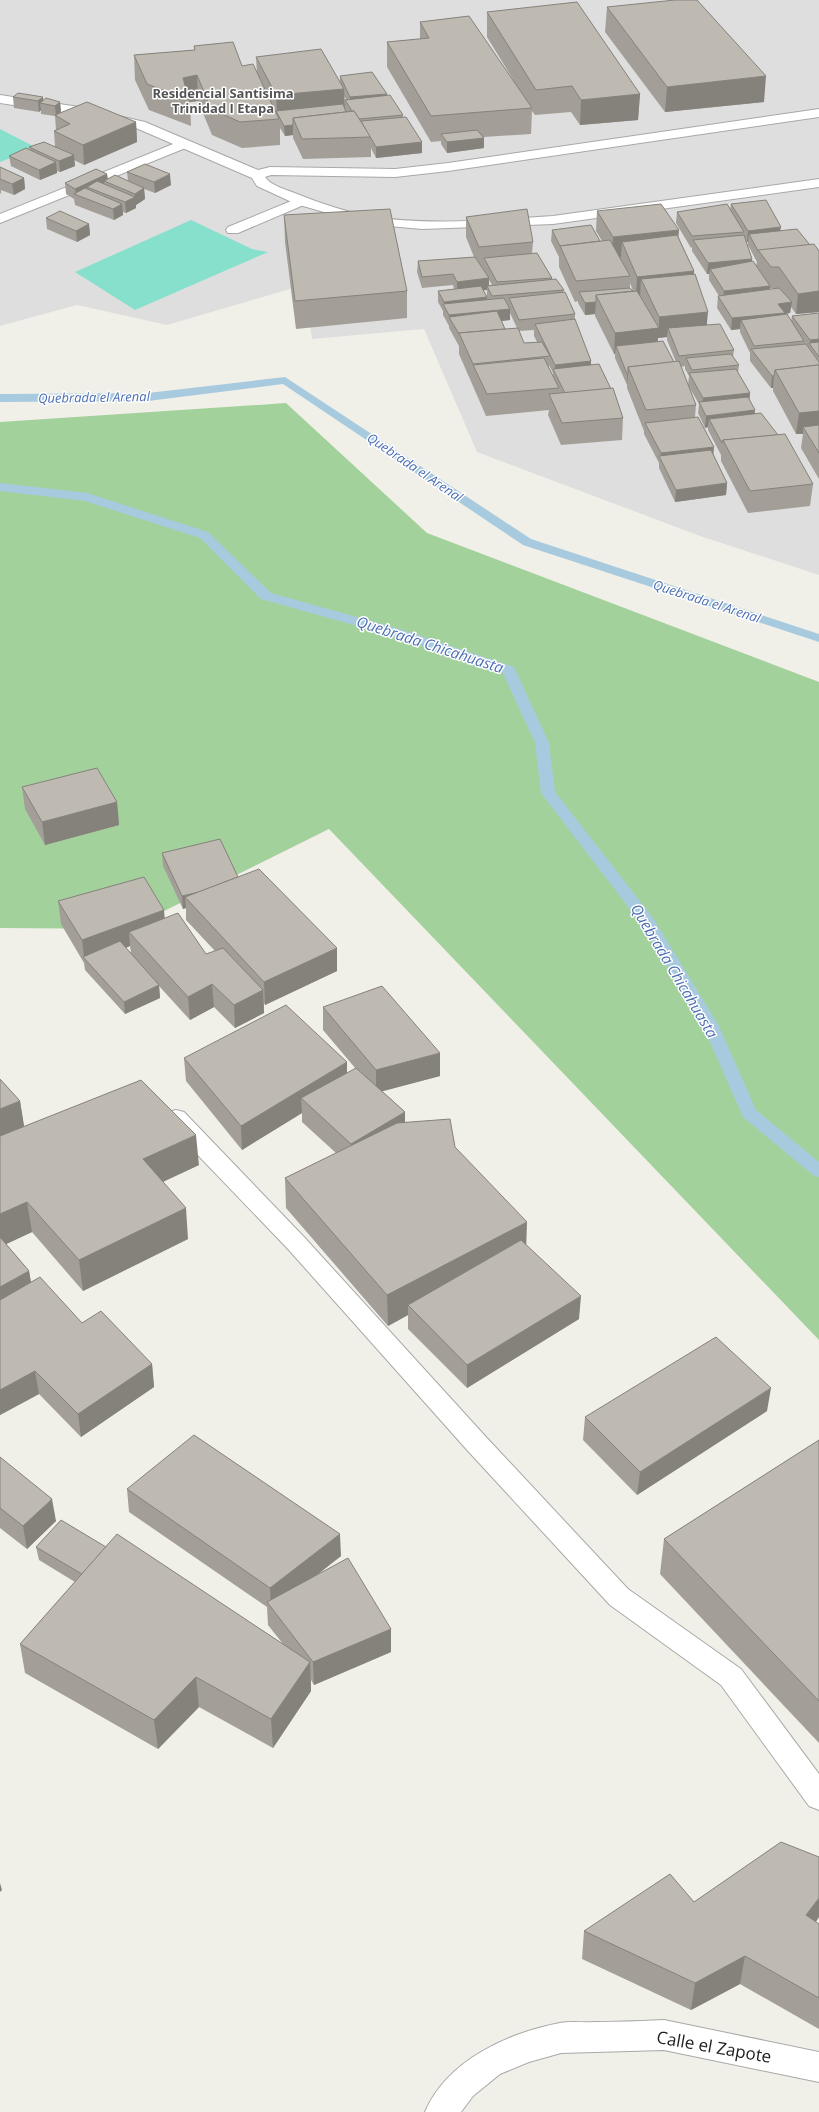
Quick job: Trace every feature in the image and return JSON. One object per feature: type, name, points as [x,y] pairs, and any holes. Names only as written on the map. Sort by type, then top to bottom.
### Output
[{"type":"street","points":[[0,98],[79,111],[140,125],[257,175],[262,183],[301,201],[366,220],[422,224],[509,223],[553,220],[819,183]]},
{"type":"street","points":[[257,175],[270,171],[394,173],[448,167],[819,113]]},
{"type":"street","points":[[0,219],[183,144]]},
{"type":"street","points":[[232,230],[301,201]]},
{"type":"street","points":[[173,1115],[296,1243],[483,1450],[619,1597],[731,1677],[819,1797]]},
{"type":"street","name":"Calle el Zapote","points":[[441,2112],[462,2085],[489,2063],[527,2047],[562,2038],[664,2035],[819,2067]]},
{"type":"shaded area","points":[[0,0],[819,0],[819,575],[700,536],[477,452],[424,329],[312,339],[304,285],[167,325],[77,305],[0,326]]},
{"type":"green space","points":[[0,129],[37,148],[0,162]]},
{"type":"green space","points":[[191,220],[252,249],[268,252],[135,310],[75,272]]},
{"type":"green space","points":[[286,403],[427,533],[819,682],[819,1340],[329,829],[128,929],[0,928],[0,422]]},
{"type":"building","points":[[675,0],[697,0],[766,76],[667,87],[607,7]]},
{"type":"building","points":[[577,2],[640,94],[581,100],[572,86],[536,90],[487,12]]},
{"type":"building","points":[[469,16],[532,108],[431,116],[387,42],[429,38],[420,22]]},
{"type":"building","points":[[233,42],[242,66],[253,64],[279,119],[240,122],[211,109],[197,75],[183,78],[189,100],[147,84],[134,55],[195,50],[194,46]]},
{"type":"building","points":[[321,49],[344,89],[276,95],[256,57]]},
{"type":"building","points":[[372,72],[387,94],[350,97],[340,76]]},
{"type":"building","points":[[18,93],[43,97],[38,101],[13,97]]},
{"type":"building","points":[[390,95],[403,115],[359,119],[345,100]]},
{"type":"building","points":[[46,98],[60,102],[55,106],[40,103]]},
{"type":"building","points":[[87,102],[136,122],[83,145],[54,131],[70,124],[55,115]]},
{"type":"building","points":[[343,104],[346,112],[293,118],[293,125],[284,126],[276,111]]},
{"type":"building","points":[[354,111],[371,137],[302,139],[293,118]]},
{"type":"building","points":[[406,117],[422,142],[376,147],[361,121]]},
{"type":"building","points":[[477,130],[484,138],[447,142],[441,134]]},
{"type":"building","points":[[44,142],[74,155],[59,161],[29,147]]},
{"type":"building","points":[[26,148],[56,162],[39,170],[9,156]]},
{"type":"building","points":[[145,164],[170,174],[154,182],[127,172]]},
{"type":"building","points":[[0,167],[24,178],[12,184],[0,179]]},
{"type":"building","points":[[96,169],[107,174],[75,189],[65,183]]},
{"type":"building","points":[[115,175],[144,188],[135,194],[104,181]]},
{"type":"building","points":[[97,181],[135,197],[125,202],[87,187]]},
{"type":"building","points":[[85,188],[122,204],[113,209],[74,194]]},
{"type":"building","points":[[766,200],[781,227],[748,231],[731,204]]},
{"type":"building","points":[[661,204],[679,230],[613,237],[597,211]]},
{"type":"building","points":[[727,204],[744,232],[692,236],[677,212]]},
{"type":"building","points":[[390,209],[407,291],[295,301],[284,215]]},
{"type":"building","points":[[527,209],[533,242],[479,247],[466,217]]},
{"type":"building","points":[[60,211],[89,224],[76,231],[46,218]]},
{"type":"building","points":[[591,225],[600,241],[560,246],[552,230]]},
{"type":"building","points":[[797,229],[810,245],[758,251],[749,234]]},
{"type":"building","points":[[677,235],[694,271],[637,277],[622,242]]},
{"type":"building","points":[[744,235],[752,259],[708,263],[693,240]]},
{"type":"building","points":[[610,240],[630,276],[576,281],[560,246]]},
{"type":"building","points":[[814,244],[819,251],[819,291],[798,294],[779,267],[771,267],[758,250]]},
{"type":"building","points":[[537,253],[552,278],[497,282],[484,258]]},
{"type":"building","points":[[475,257],[489,278],[457,282],[453,274],[422,277],[418,261]]},
{"type":"building","points":[[753,261],[770,286],[724,291],[710,269]]},
{"type":"building","points":[[695,274],[708,312],[659,317],[641,279]]},
{"type":"building","points":[[556,279],[564,290],[492,296],[487,286]]},
{"type":"building","points":[[481,286],[487,297],[444,302],[438,291]]},
{"type":"building","points":[[630,288],[633,291],[596,295],[596,302],[585,303],[579,292]]},
{"type":"building","points":[[779,288],[792,302],[778,304],[785,313],[732,318],[718,296]]},
{"type":"building","points":[[637,291],[659,328],[615,333],[596,295]]},
{"type":"building","points":[[565,292],[575,314],[519,320],[509,298]]},
{"type":"building","points":[[504,298],[510,309],[449,315],[443,304]]},
{"type":"building","points":[[497,311],[505,329],[459,334],[449,317]]},
{"type":"building","points":[[819,313],[819,339],[810,340],[792,316]]},
{"type":"building","points":[[787,314],[804,341],[754,346],[741,320]]},
{"type":"building","points":[[575,319],[591,361],[555,365],[535,324]]},
{"type":"building","points":[[720,324],[734,350],[679,356],[668,328]]},
{"type":"building","points":[[518,328],[524,343],[542,342],[550,356],[473,364],[459,333]]},
{"type":"building","points":[[663,341],[674,362],[628,367],[627,374],[616,346]]},
{"type":"building","points":[[819,342],[819,357],[809,343]]},
{"type":"building","points":[[806,344],[819,362],[819,366],[775,370],[774,376],[772,376],[751,349]]},
{"type":"building","points":[[731,354],[739,365],[692,370],[686,358]]},
{"type":"building","points":[[544,358],[559,388],[487,394],[473,365]]},
{"type":"building","points":[[679,361],[696,405],[646,410],[628,367]]},
{"type":"building","points":[[599,364],[611,389],[565,393],[553,369]]},
{"type":"building","points":[[818,365],[819,411],[799,413],[775,370]]},
{"type":"building","points":[[736,369],[750,393],[703,398],[689,373]]},
{"type":"building","points":[[613,388],[623,418],[562,423],[549,394]]},
{"type":"building","points":[[748,397],[755,410],[706,416],[699,402]]},
{"type":"building","points":[[761,413],[778,435],[723,440],[722,443],[709,419]]},
{"type":"building","points":[[698,417],[714,447],[661,453],[645,423]]},
{"type":"building","points":[[819,425],[819,453],[803,427]]},
{"type":"building","points":[[785,434],[813,484],[750,491],[723,440]]},
{"type":"building","points":[[711,450],[727,483],[676,490],[659,456]]},
{"type":"building","points":[[97,768],[117,802],[42,822],[22,787]]},
{"type":"building","points":[[220,839],[238,877],[199,892],[182,896],[162,853]]},
{"type":"building","points":[[259,869],[337,948],[264,982],[185,897]]},
{"type":"building","points":[[144,877],[164,910],[82,940],[58,901]]},
{"type":"building","points":[[178,913],[206,954],[223,948],[263,990],[234,1005],[212,984],[188,997],[129,932]]},
{"type":"building","points":[[120,941],[159,985],[124,1002],[83,957]]},
{"type":"building","points":[[382,986],[440,1053],[376,1070],[323,1007]]},
{"type":"building","points":[[286,1005],[347,1062],[241,1126],[184,1058]]},
{"type":"building","points":[[356,1068],[405,1112],[351,1144],[301,1098]]},
{"type":"building","points":[[0,1079],[20,1101],[0,1109]]},
{"type":"building","points":[[141,1080],[196,1135],[143,1159],[186,1208],[79,1260],[27,1202],[0,1214],[0,1136]]},
{"type":"building","points":[[450,1119],[455,1147],[527,1222],[387,1295],[285,1178],[397,1123]]},
{"type":"building","points":[[0,1237],[29,1271],[0,1287]]},
{"type":"building","points":[[521,1240],[581,1296],[467,1365],[408,1305]]},
{"type":"building","points":[[40,1277],[82,1323],[101,1311],[152,1364],[78,1414],[35,1371],[0,1390],[0,1300]]},
{"type":"building","points":[[716,1337],[771,1388],[640,1472],[585,1417]]},
{"type":"building","points":[[194,1435],[340,1534],[270,1588],[127,1489]]},
{"type":"building","points":[[819,1440],[819,1701],[664,1539]]},
{"type":"building","points":[[0,1457],[52,1499],[23,1526],[0,1508]]},
{"type":"building","points":[[61,1520],[106,1547],[82,1574],[36,1547]]},
{"type":"building","points":[[117,1534],[310,1662],[271,1719],[196,1677],[154,1720],[20,1644]]},
{"type":"building","points":[[348,1558],[391,1629],[313,1662],[267,1602]]},
{"type":"building","points":[[781,1842],[819,1857],[819,1898],[806,1915],[819,1924],[819,1998],[745,1956],[695,1983],[584,1931],[670,1874],[694,1902]]},
{"type":"waterway","name":"Quebrada el Arenal","points":[[0,398],[148,397],[285,380],[527,542],[819,638]]},
{"type":"waterway","name":"Quebrada Chicahuasta","points":[[0,487],[87,497],[204,535],[266,596],[398,633],[509,670],[542,743],[548,793],[648,922],[711,1026],[749,1113],[819,1171]]},
{"type":"district","name":"Residencial Santisima Trinidad I Etapa","points":[[223,100]]}]
